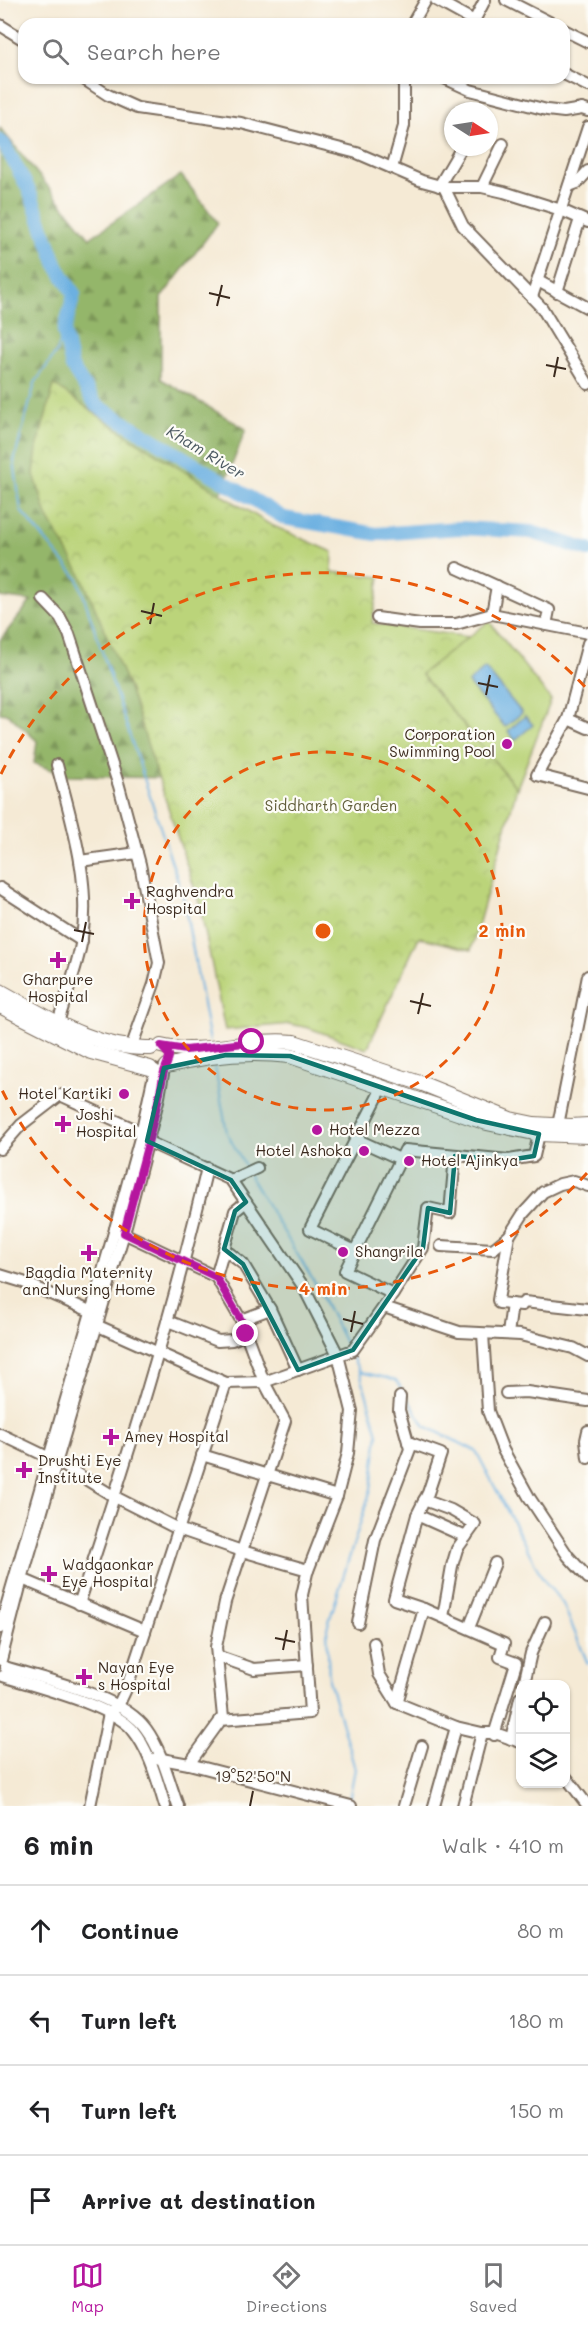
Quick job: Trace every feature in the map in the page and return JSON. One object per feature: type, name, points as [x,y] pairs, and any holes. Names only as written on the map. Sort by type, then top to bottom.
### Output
[{"type":"main road","points":[[0,991],[58,1023],[95,1040],[131,1048],[156,1047],[187,1055]]},
{"type":"main road","points":[[0,1006],[91,1052],[159,1068],[187,1055],[272,1040],[294,1042],[423,1084],[496,1115],[534,1124],[588,1125]]},
{"type":"main road","points":[[156,1047],[145,1058],[159,1068]]},
{"type":"main road","points":[[156,1047],[169,1055],[159,1068]]},
{"type":"main road","points":[[225,1050],[290,1056],[383,1086],[476,1120],[539,1134],[588,1136]]},
{"type":"street","points":[[416,18],[426,0]]},
{"type":"street","points":[[436,0],[465,18]]},
{"type":"street","points":[[474,18],[485,0]]},
{"type":"street","points":[[506,0],[541,18]]},
{"type":"street","points":[[0,25],[18,36]]},
{"type":"street","points":[[570,33],[588,42]]},
{"type":"street","points":[[570,77],[588,86]]},
{"type":"street","points":[[91,84],[108,95],[137,108],[241,123],[329,145],[357,153],[441,187],[482,187],[504,192],[561,210],[584,220],[557,292]]},
{"type":"street","points":[[392,168],[404,126],[404,84]]},
{"type":"street","points":[[457,84],[470,90],[547,110],[564,112],[582,109],[588,111]]},
{"type":"street","points":[[532,297],[588,127]]},
{"type":"street","points":[[482,187],[503,144]]},
{"type":"street","points":[[456,156],[446,171],[441,187],[463,226],[542,308],[588,384]]},
{"type":"street","points":[[569,186],[577,183],[588,171]]},
{"type":"street","points":[[538,281],[588,308]]},
{"type":"street","points":[[457,568],[549,610],[546,625]]},
{"type":"street","points":[[492,614],[497,586]]},
{"type":"street","points":[[43,599],[60,617],[69,634],[119,786],[137,853],[159,963],[154,984],[131,1048]]},
{"type":"street","points":[[377,618],[420,624],[456,624],[492,614],[588,633]]},
{"type":"street","points":[[588,643],[568,718],[537,775],[588,788]]},
{"type":"street","points":[[568,718],[588,728]]},
{"type":"street","points":[[57,765],[78,848],[84,922],[82,941],[58,1023]]},
{"type":"street","points":[[80,861],[137,853]]},
{"type":"street","points":[[0,888],[82,941]]},
{"type":"street","points":[[558,1125],[588,976]]},
{"type":"street","points":[[0,1628],[96,1325],[142,1137],[159,1097],[159,1068]]},
{"type":"street","points":[[355,1251],[310,1229],[383,1086]]},
{"type":"street","points":[[0,1149],[21,1125],[60,1095],[231,1180],[303,1286],[338,1355],[352,1411],[348,1453],[337,1496],[308,1570],[302,1595],[310,1713],[220,1720]]},
{"type":"street","points":[[393,1294],[345,1271],[405,1150],[508,1160],[534,1156],[539,1134]]},
{"type":"street","points":[[356,1140],[400,1160]]},
{"type":"street","points":[[96,1325],[226,1383],[264,1382],[353,1350],[423,1248],[428,1208],[450,1213],[455,1156]]},
{"type":"street","points":[[79,1604],[115,1497],[168,1321],[185,1263],[207,1168]]},
{"type":"street","points":[[231,1180],[257,1168]]},
{"type":"street","points":[[441,1246],[493,1249],[509,1236],[523,1214],[543,1191],[574,1181],[588,1186]]},
{"type":"street","points":[[216,1277],[235,1211],[246,1202]]},
{"type":"street","points":[[120,1231],[216,1277],[241,1320],[264,1382],[285,1421],[225,1602],[216,1647],[222,1717],[189,1764]]},
{"type":"street","points":[[120,1231],[90,1311],[22,1578],[2,1668],[112,1702],[113,1709],[155,1758],[178,1806]]},
{"type":"street","points":[[509,1236],[499,1303],[522,1305],[524,1302],[588,1308]]},
{"type":"street","points":[[224,1249],[243,1264],[270,1309],[298,1370]]},
{"type":"street","points":[[0,1275],[23,1282],[90,1311]]},
{"type":"street","points":[[508,1334],[512,1304]]},
{"type":"street","points":[[384,1308],[459,1332],[508,1334],[573,1348],[588,1356]]},
{"type":"street","points":[[241,1320],[270,1309]]},
{"type":"street","points":[[168,1321],[218,1341],[232,1340],[246,1334]]},
{"type":"street","points":[[483,1334],[488,1411],[503,1450],[535,1507],[568,1556],[588,1578]]},
{"type":"street","points":[[90,1806],[113,1709],[127,1687],[226,1383]]},
{"type":"street","points":[[506,1393],[527,1392],[588,1401]]},
{"type":"street","points":[[358,1623],[375,1540],[410,1449],[399,1410],[400,1396]]},
{"type":"street","points":[[588,1431],[586,1440],[588,1458]]},
{"type":"street","points":[[0,1434],[52,1459],[115,1497],[178,1529],[308,1570]]},
{"type":"street","points":[[408,1442],[441,1454],[417,1515],[394,1599],[424,1609],[504,1644],[500,1657],[516,1663],[463,1806]]},
{"type":"street","points":[[202,1455],[337,1496]]},
{"type":"street","points":[[424,1500],[451,1510],[475,1524],[457,1550],[443,1617]]},
{"type":"street","points":[[417,1515],[466,1537]]},
{"type":"street","points":[[469,1628],[495,1563]]},
{"type":"street","points":[[22,1578],[145,1631]]},
{"type":"street","points":[[397,1703],[424,1609]]},
{"type":"street","points":[[525,1680],[531,1653],[545,1622]]},
{"type":"street","points":[[374,1643],[379,1674],[397,1703],[456,1727],[516,1740]]},
{"type":"street","points":[[217,1656],[254,1669],[307,1665]]},
{"type":"street","points":[[434,1806],[456,1727]]},
{"type":"street","points":[[404,1806],[422,1746]]},
{"type":"street","points":[[155,1758],[189,1764],[351,1806]]},
{"type":"street","points":[[155,1758],[165,1806]]},
{"type":"street","points":[[570,1782],[588,1806]]},
{"type":"highlighted area","points":[[226,1055],[290,1056],[476,1120],[539,1134],[534,1156],[509,1160],[455,1156],[450,1213],[428,1208],[423,1248],[353,1350],[298,1370],[243,1264],[224,1249],[235,1211],[246,1202],[231,1180],[147,1141],[164,1068]]},
{"type":"green space","points":[[0,128],[90,238],[181,175],[218,223],[161,298],[161,379],[246,429],[218,500],[171,778],[66,776],[34,763],[37,741],[8,714],[0,713],[0,640],[31,601],[0,597]]},
{"type":"green space","name":"Siddharth Garden","points":[[54,385],[134,440],[269,524],[333,552],[332,572],[380,577],[372,623],[469,637],[422,674],[517,788],[471,950],[419,937],[367,1049],[309,1028],[290,1024],[225,1030],[199,902],[129,688],[81,575],[47,516],[34,474],[37,448]]},
{"type":"green space","name":"Corporation Swimming Pool","points":[[489,621],[551,700],[517,788],[421,674]]},
{"type":"water","points":[[485,668],[522,713],[505,727],[468,683]]},
{"type":"water","points":[[525,716],[533,725],[515,740],[508,731]]},
{"type":"waterway","name":"Kham River","points":[[0,141],[4,144],[29,190],[58,268],[74,294],[64,332],[72,367],[96,405],[284,518],[376,534],[460,528],[531,532],[588,550]]},
{"type":"waterway","points":[[64,332],[57,351],[35,383],[14,461],[21,511],[78,579],[183,896],[210,1042]]},
{"type":"waterway","points":[[214,1062],[227,1133],[247,1170]]},
{"type":"waterway","points":[[249,1175],[319,1290],[347,1347]]},
{"type":"waterway","points":[[351,1355],[360,1372],[396,1380],[425,1426],[476,1451],[543,1579],[563,1604],[588,1664]]},
{"type":"waterway","points":[[349,1800],[355,1769],[329,1680],[327,1628],[371,1489],[378,1434],[360,1372]]},
{"type":"place","name":"Corporation Swimming Pool","points":[[507,744]]},
{"type":"place","name":"Raghvendra Hospital","points":[[132,901]]},
{"type":"place","name":"Gharpure Hospital","points":[[58,960]]},
{"type":"place","name":"Hotel Kartiki","points":[[124,1094]]},
{"type":"place","name":"Joshi Hospital","points":[[63,1124]]},
{"type":"place","name":"Hotel Mezza","points":[[317,1130]]},
{"type":"place","name":"Hotel Ashoka","points":[[364,1151]]},
{"type":"place","name":"Hotel Ajinkya","points":[[409,1161]]},
{"type":"place","name":"Shangrila","points":[[343,1252]]},
{"type":"place","name":"Bagdia Maternity and Nursing Home","points":[[89,1253]]},
{"type":"place","name":"Amey Hospital","points":[[111,1437]]},
{"type":"place","name":"Drushti Eye Institute","points":[[24,1470]]},
{"type":"place","name":"Wadgaonkar Eye Hospital","points":[[49,1574]]},
{"type":"place","name":"Nayan Eye s Hospital","points":[[84,1677]]},
{"type":"route","points":[[246,1334],[241,1320],[216,1277],[124,1233],[159,1097],[164,1068],[169,1062],[167,1051],[161,1046],[186,1050],[252,1042]]}]
